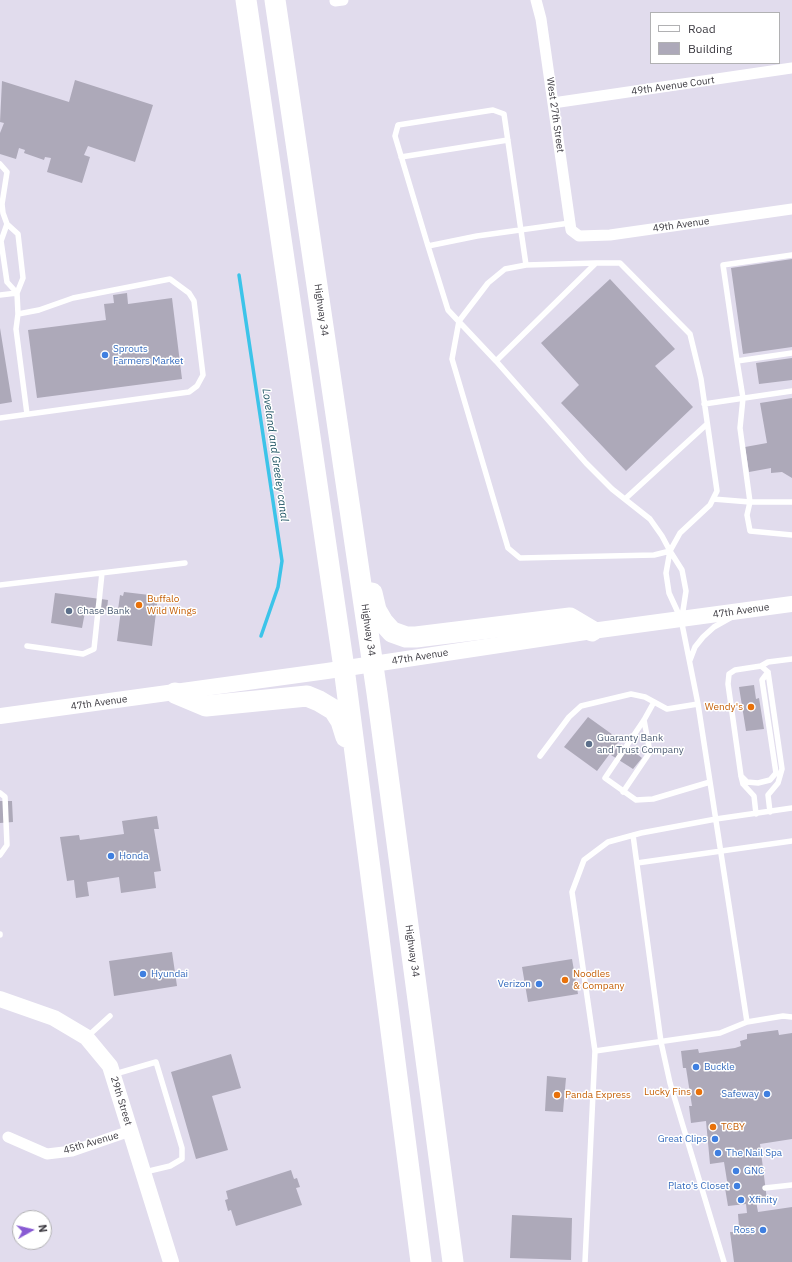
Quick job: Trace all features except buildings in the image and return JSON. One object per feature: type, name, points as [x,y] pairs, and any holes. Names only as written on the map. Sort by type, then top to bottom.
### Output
[{"type":"highway","points":[[246,0],[344,668],[421,1262]]},
{"type":"highway","name":"Highway 34","points":[[275,0],[373,664],[453,1262]]},
{"type":"highway","points":[[341,444],[376,610],[383,622],[392,632],[416,637],[570,618],[592,631]]},
{"type":"highway","points":[[175,693],[206,706],[307,696],[319,700],[334,710],[341,721],[346,737],[366,834]]},
{"type":"main road","name":"47th Avenue","points":[[0,716],[175,693],[592,631],[792,604]]},
{"type":"main road","name":"29th Street","points":[[0,999],[54,1018],[86,1037],[110,1066],[171,1262]]},
{"type":"street","name":"West 27th Street","points":[[536,0],[542,19],[571,227]]},
{"type":"street","name":"49th Avenue Court","points":[[553,103],[792,68]]},
{"type":"street","name":"49th Avenue","points":[[571,227],[579,236],[610,235],[792,209]]},
{"type":"street","name":"45th Avenue","points":[[8,1138],[47,1154],[72,1151],[130,1132]]},
{"type":"lane","points":[[526,265],[504,114],[493,110],[398,125],[395,136],[448,310],[496,361],[586,463],[612,489],[650,519],[682,570],[686,591],[682,620]]},
{"type":"lane","points":[[401,156],[508,140]]},
{"type":"lane","points":[[0,164],[7,172],[2,204],[7,224],[1,241],[7,282],[17,293]]},
{"type":"lane","points":[[7,224],[18,234],[23,278],[17,293],[18,314],[16,329],[27,414]]},
{"type":"lane","points":[[428,246],[477,236],[520,230],[571,227]]},
{"type":"lane","points":[[792,255],[723,265],[742,398],[740,428],[750,502],[747,515],[750,531],[792,535]]},
{"type":"lane","points":[[496,361],[596,263]]},
{"type":"lane","points":[[670,551],[654,555],[520,558],[508,548],[452,359],[459,322],[488,283],[505,269],[526,265],[596,263],[620,264],[690,334],[701,380],[717,491],[710,504],[680,533],[670,551],[666,573],[669,593],[682,620],[698,704],[747,1022]]},
{"type":"lane","points":[[0,418],[189,392],[197,386],[203,375],[194,301],[189,293],[170,278],[73,298],[39,310],[18,314]]},
{"type":"lane","points":[[0,294],[17,293]]},
{"type":"lane","points":[[737,361],[792,353]]},
{"type":"lane","points":[[704,404],[792,391]]},
{"type":"lane","points":[[625,500],[707,424]]},
{"type":"lane","points":[[713,499],[750,502],[792,502]]},
{"type":"lane","points":[[0,585],[186,563]]},
{"type":"lane","points":[[27,646],[83,654],[94,649],[102,573]]},
{"type":"lane","points":[[690,660],[694,647],[703,637],[714,627],[743,611]]},
{"type":"lane","points":[[756,814],[754,796],[743,784],[741,776],[728,684],[729,674],[735,670],[761,666],[768,662],[792,659]]},
{"type":"lane","points":[[761,666],[768,672],[782,769],[778,783],[768,795],[770,812]]},
{"type":"lane","points":[[741,776],[747,782],[758,783],[770,780],[776,773],[762,680],[768,672]]},
{"type":"lane","points":[[540,756],[569,717],[581,706],[631,694],[645,697],[667,709],[698,704]]},
{"type":"lane","points":[[654,702],[644,720],[605,778],[636,800],[653,799],[710,782]]},
{"type":"lane","points":[[623,792],[650,752],[644,720]]},
{"type":"lane","points":[[0,793],[4,797],[7,844],[0,855]]},
{"type":"lane","points":[[585,1262],[595,1051],[572,892],[584,860],[608,842],[633,835],[716,819],[792,808]]},
{"type":"lane","points":[[633,835],[661,1042],[670,1083],[724,1262]]},
{"type":"lane","points":[[637,863],[792,841]]},
{"type":"lane","points":[[86,1037],[110,1016]]},
{"type":"lane","points":[[595,1051],[720,1033],[747,1022],[783,1016],[792,1017]]},
{"type":"lane","points":[[112,1075],[156,1062],[182,1148],[182,1159],[170,1166],[143,1172]]},
{"type":"lane","points":[[765,1188],[792,1184]]},
{"type":"waterway","name":"Loveland and Greeley canal","points":[[239,275],[282,561],[278,587],[261,636]]},
{"type":"place","name":"Sprouts Farmers Market","points":[[105,355]]},
{"type":"place","name":"Buffalo Wild Wings","points":[[139,605]]},
{"type":"place","name":"Chase Bank","points":[[69,611]]},
{"type":"place","name":"Wendy's","points":[[751,707]]},
{"type":"place","name":"Guaranty Bank and Trust Company","points":[[589,744]]},
{"type":"place","name":"Honda","points":[[111,856]]},
{"type":"place","name":"Hyundai","points":[[143,974]]},
{"type":"place","name":"Noodles & Company","points":[[565,980]]},
{"type":"place","name":"Verizon","points":[[539,984]]},
{"type":"place","name":"Buckle","points":[[696,1067]]},
{"type":"place","name":"Lucky Fins","points":[[699,1092]]},
{"type":"place","name":"Safeway","points":[[767,1094]]},
{"type":"place","name":"Panda Express","points":[[557,1095]]},
{"type":"place","name":"TCBY","points":[[713,1127]]},
{"type":"place","name":"Great Clips","points":[[715,1139]]},
{"type":"place","name":"The Nail Spa","points":[[718,1153]]},
{"type":"place","name":"GNC","points":[[736,1171]]},
{"type":"place","name":"Plato's Closet","points":[[737,1186]]},
{"type":"place","name":"Xfinity","points":[[741,1200]]},
{"type":"place","name":"Ross","points":[[763,1230]]}]
